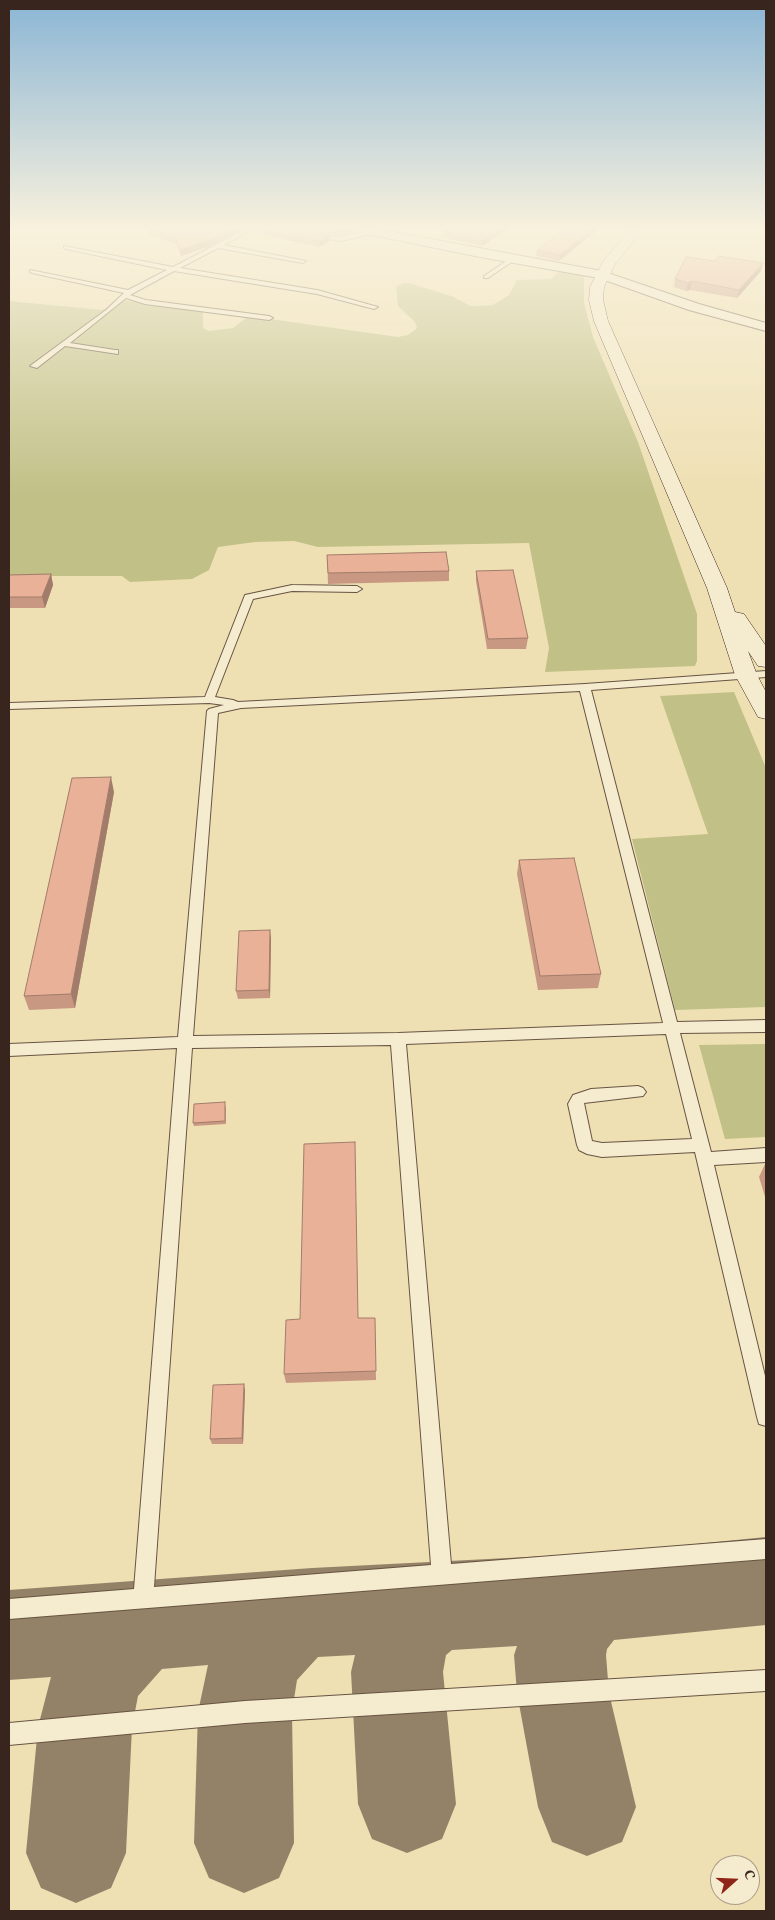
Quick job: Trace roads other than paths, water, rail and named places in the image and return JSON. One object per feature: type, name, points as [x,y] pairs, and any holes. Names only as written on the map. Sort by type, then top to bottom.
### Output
[{"type":"street","points":[[600,317],[756,674],[766,712]]},
{"type":"street","points":[[729,317],[766,327]]},
{"type":"street","points":[[717,588],[766,661]]},
{"type":"lane","points":[[34,366],[101,317]]},
{"type":"lane","points":[[258,317],[269,318]]},
{"type":"lane","points":[[64,344],[115,352]]},
{"type":"lane","points":[[209,700],[249,597],[292,588],[357,589]]},
{"type":"lane","points":[[9,706],[209,700],[242,704],[585,687],[756,674]]},
{"type":"lane","points":[[585,687],[703,1152],[766,1417]]},
{"type":"lane","points":[[143,1599],[185,1042],[213,711],[242,704]]},
{"type":"lane","points":[[9,1050],[185,1042],[398,1039],[766,1026]]},
{"type":"lane","points":[[398,1039],[442,1575]]},
{"type":"lane","points":[[638,1092],[591,1094],[578,1099],[576,1104],[585,1144],[598,1150],[766,1155]]},
{"type":"lane","points":[[9,1609],[766,1549]]},
{"type":"lane","points":[[9,1734],[245,1712],[766,1680]]}]
